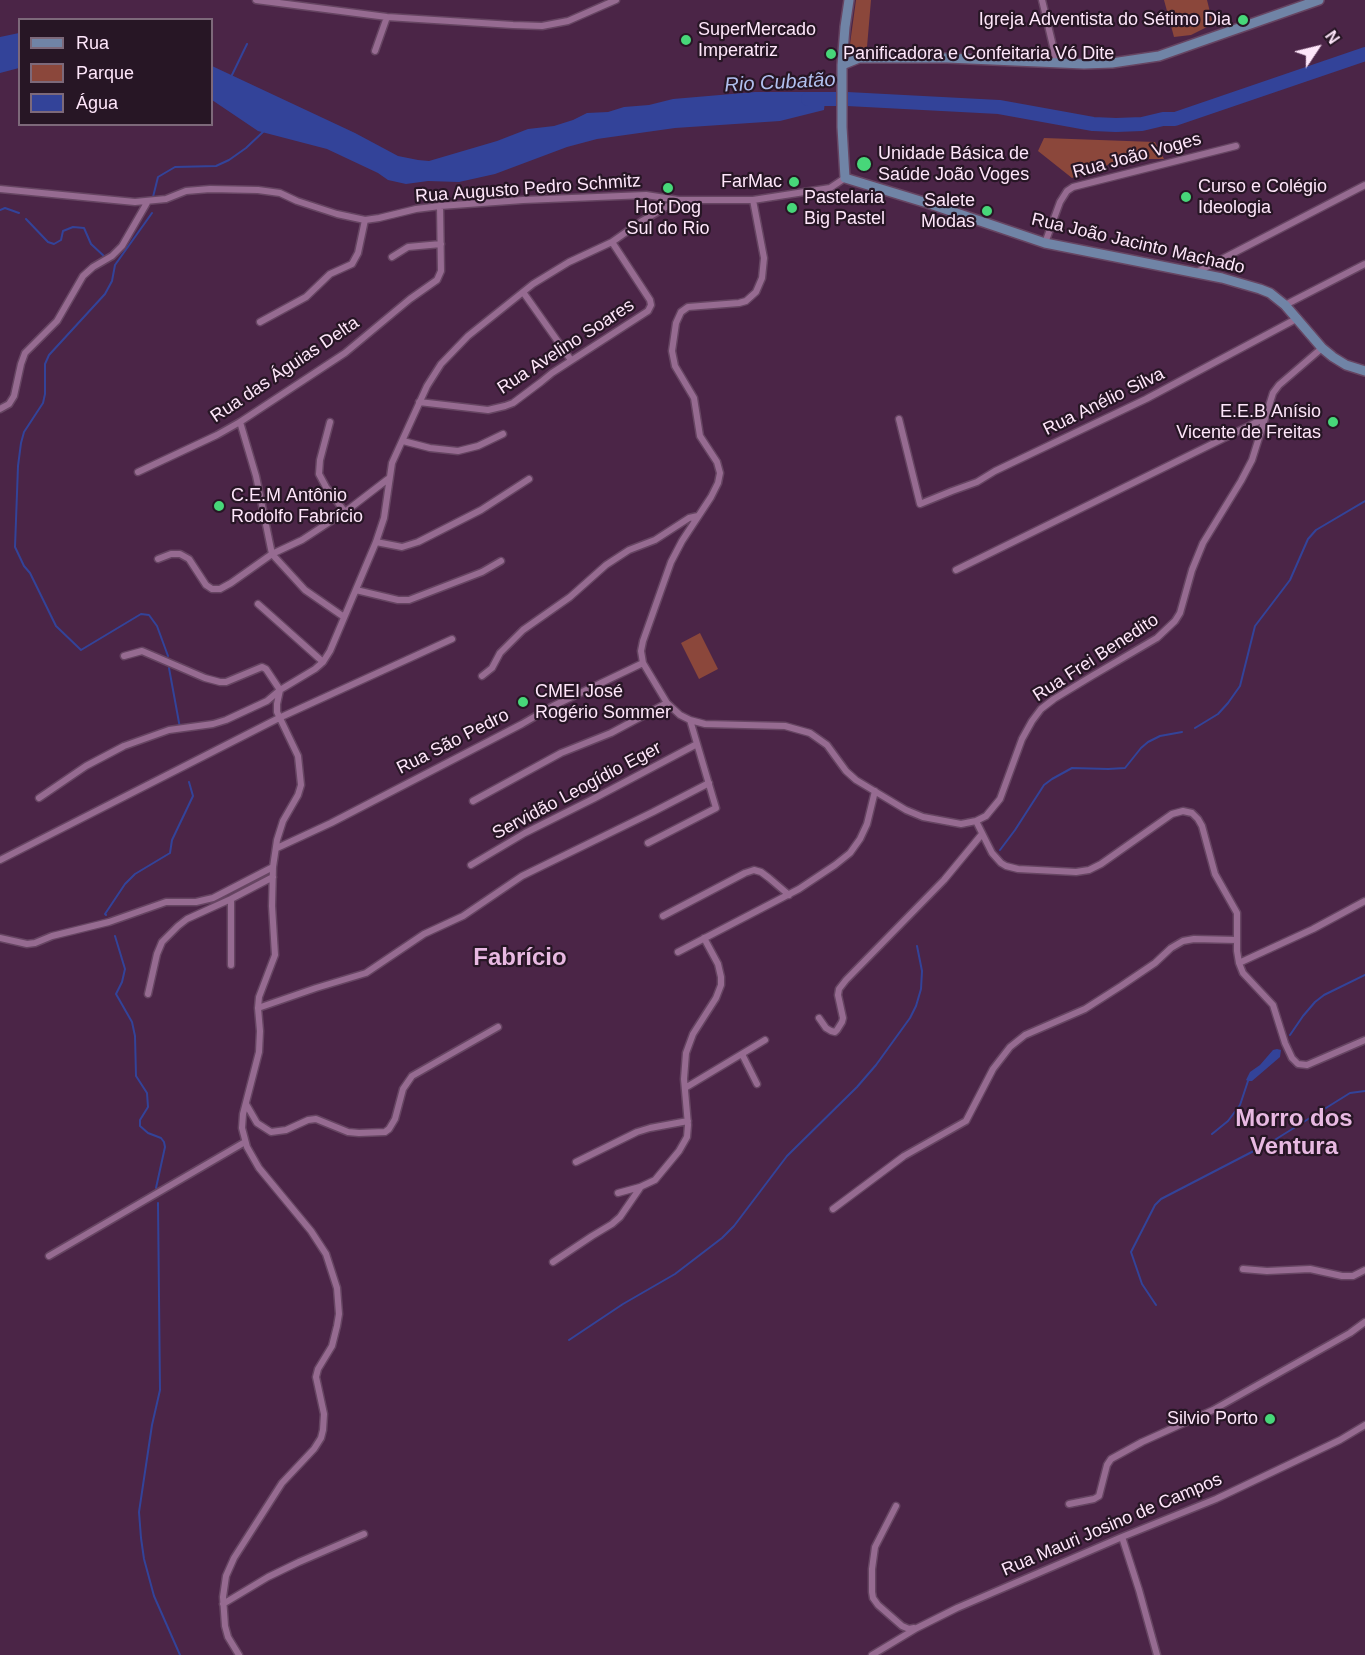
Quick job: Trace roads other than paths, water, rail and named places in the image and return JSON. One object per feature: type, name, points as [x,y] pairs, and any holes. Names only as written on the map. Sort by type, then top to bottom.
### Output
[{"type":"main road","points":[[845,178],[842,68],[849,0]]},
{"type":"main road","points":[[843,49],[859,58],[946,58],[1094,64],[1159,56],[1319,0]]},
{"type":"main road","points":[[842,68],[859,58]]},
{"type":"main road","name":"Rua João Jacinto Machado","points":[[845,178],[1046,243],[1238,282],[1260,289],[1285,305],[1322,348],[1346,365],[1365,371]]},
{"type":"street","points":[[255,0],[387,17],[542,26],[568,21],[616,0]]},
{"type":"street","points":[[1042,0],[1057,63]]},
{"type":"street","points":[[375,51],[387,17]]},
{"type":"street","name":"Rua João Voges","points":[[1046,243],[1060,202],[1067,191],[1073,187],[1236,146]]},
{"type":"street","name":"Rua Augusto Pedro Schmitz","points":[[0,189],[135,202],[166,199],[186,191],[258,190],[280,193],[337,214],[364,220],[440,206],[524,200],[645,195],[678,200],[753,200],[830,188],[845,178]]},
{"type":"street","points":[[1194,273],[1365,185]]},
{"type":"street","points":[[39,798],[86,766],[124,746],[169,730],[226,720],[267,701],[323,662],[330,651],[376,542],[384,518],[392,463],[432,377],[454,350],[523,292],[559,267],[612,242],[678,200]]},
{"type":"street","points":[[753,200],[764,258],[759,288],[753,296],[739,303],[688,307],[681,312],[676,323],[672,351],[675,366],[694,398],[700,435],[720,469],[718,483],[711,497],[671,562],[643,642],[641,651],[643,663],[667,703],[680,715],[705,724],[785,726],[804,730],[822,740],[856,780],[906,810],[923,817],[961,824],[976,821],[996,858],[1006,866],[1018,869],[1076,872],[1089,870],[1172,814],[1180,811],[1195,814],[1201,824],[1215,874],[1236,910],[1239,963],[1248,980],[1273,1005],[1290,1056],[1296,1063],[1309,1064],[1365,1040]]},
{"type":"street","points":[[0,409],[9,404],[14,396],[25,353],[57,321],[83,276],[112,256],[122,246],[148,201]]},
{"type":"street","name":"Rua das Águias Delta","points":[[138,472],[240,422],[345,353],[410,299],[437,280],[441,271],[440,206]]},
{"type":"street","points":[[260,322],[306,297],[330,274],[352,264],[357,255],[364,220]]},
{"type":"street","name":"Rua Avelino Soares","points":[[419,402],[488,410],[513,403],[571,360],[645,313],[651,308],[650,300],[612,242]]},
{"type":"street","points":[[392,258],[408,247],[441,244]]},
{"type":"street","points":[[1285,305],[1365,264]]},
{"type":"street","points":[[523,292],[571,360]]},
{"type":"street","name":"Rua Anélio Silva","points":[[899,419],[920,504],[977,482],[995,471],[1146,399],[1298,318]]},
{"type":"street","name":"Rua Frei Benedito","points":[[976,821],[986,816],[1000,799],[1022,739],[1041,709],[1157,638],[1175,621],[1180,614],[1197,557],[1209,532],[1247,470],[1273,393],[1322,348]]},
{"type":"street","points":[[956,570],[1263,419]]},
{"type":"street","points":[[240,422],[253,462],[272,554],[305,590],[344,617]]},
{"type":"street","points":[[330,422],[320,460],[319,474],[345,512]]},
{"type":"street","points":[[403,441],[458,452],[478,446],[503,434]]},
{"type":"street","points":[[158,559],[171,554],[180,554],[189,559],[206,585],[212,589],[220,589],[272,554],[302,540],[345,512],[388,479]]},
{"type":"street","points":[[376,542],[402,547],[418,542],[481,510],[529,479]]},
{"type":"street","points":[[482,676],[492,668],[500,654],[523,630],[570,597],[606,565],[629,550],[655,540],[689,518],[698,515]]},
{"type":"street","points":[[356,590],[398,600],[409,600],[482,572],[501,561]]},
{"type":"street","points":[[258,603],[323,662]]},
{"type":"street","points":[[0,860],[279,718],[452,639]]},
{"type":"street","points":[[124,656],[142,651],[205,678],[220,682],[226,682],[262,667],[266,669],[280,690],[276,706],[279,718],[297,753],[301,779],[298,795],[281,824],[273,867],[272,906],[275,955],[260,991],[259,1052],[242,1123],[245,1142],[259,1168],[311,1231],[322,1248],[337,1288],[339,1314],[332,1346],[318,1369],[316,1377],[324,1414],[321,1438],[314,1449],[282,1483],[234,1558],[225,1582],[223,1597],[227,1633],[239,1655]]},
{"type":"street","name":"Rua São Pedro","points":[[277,848],[331,823],[553,706],[643,663]]},
{"type":"street","points":[[473,801],[561,753],[611,733],[667,703]]},
{"type":"street","points":[[648,843],[716,808],[690,720]]},
{"type":"street","name":"Servidão Leogídio Eger","points":[[471,865],[525,833],[697,744]]},
{"type":"street","points":[[258,1008],[366,973],[424,934],[463,916],[522,876],[708,783]]},
{"type":"street","points":[[678,952],[789,895],[824,874],[854,848],[866,829],[875,791]]},
{"type":"street","points":[[819,1018],[826,1028],[835,1032],[843,1018],[838,995],[846,980],[944,880],[982,834]]},
{"type":"street","points":[[0,938],[27,944],[35,943],[52,936],[109,922],[166,902],[196,903],[213,898],[273,867]]},
{"type":"street","points":[[663,916],[754,870],[761,872],[789,895]]},
{"type":"street","points":[[148,994],[162,942],[187,919],[273,878]]},
{"type":"street","points":[[231,899],[231,965]]},
{"type":"street","points":[[1239,963],[1313,929],[1365,901]]},
{"type":"street","points":[[618,1193],[640,1187],[659,1177],[680,1151],[687,1137],[685,1059],[690,1040],[716,998],[721,985],[718,964],[704,938]]},
{"type":"street","points":[[833,1209],[904,1156],[966,1121],[993,1069],[1010,1047],[1026,1035],[1085,1009],[1146,969],[1180,943],[1194,939],[1237,940]]},
{"type":"street","points":[[246,1104],[257,1123],[271,1132],[286,1130],[308,1120],[316,1119],[348,1132],[385,1132],[395,1119],[403,1089],[412,1076],[498,1027]]},
{"type":"street","points":[[685,1088],[765,1040]]},
{"type":"street","points":[[742,1054],[757,1084]]},
{"type":"street","points":[[576,1162],[637,1132],[688,1121]]},
{"type":"street","points":[[49,1256],[245,1142]]},
{"type":"street","points":[[553,1262],[612,1224],[620,1217],[640,1187]]},
{"type":"street","points":[[1243,1269],[1267,1271],[1310,1269],[1342,1276],[1353,1275],[1365,1270]]},
{"type":"street","points":[[1069,1504],[1099,1496],[1107,1465],[1111,1459],[1142,1442],[1213,1410],[1365,1323]]},
{"type":"street","name":"Rua Mauri Josino de Campos","points":[[872,1655],[917,1628],[957,1608],[1216,1499],[1340,1440],[1365,1425]]},
{"type":"street","points":[[896,1506],[875,1546],[872,1595],[880,1607],[903,1627],[917,1628]]},
{"type":"street","points":[[224,1604],[267,1577],[364,1534]]},
{"type":"street","points":[[1122,1537],[1156,1655]]},
{"type":"water","points":[[18,33],[18,68],[0,73],[0,37]]},
{"type":"water","points":[[213,66],[355,133],[398,156],[429,161],[497,141],[528,129],[554,126],[587,113],[608,112],[673,99],[755,92],[826,92],[824,110],[780,121],[675,128],[597,139],[567,147],[495,174],[459,182],[428,181],[406,184],[388,180],[327,149],[258,131],[213,101]]},
{"type":"water","points":[[1273,1050],[1281,1050],[1280,1057],[1252,1081],[1246,1080],[1250,1072],[1260,1065]]},
{"type":"waterway","points":[[231,77],[247,44]]},
{"type":"waterway","name":"Rio Cubatão","points":[[808,99],[999,107],[1093,124],[1142,124],[1175,119],[1365,54]]},
{"type":"waterway","points":[[153,197],[158,177],[175,167],[216,166],[246,148],[264,131]]},
{"type":"waterway","points":[[0,210],[5,208],[19,213]]},
{"type":"waterway","points":[[152,213],[115,265],[112,281],[105,294],[49,355],[45,364],[43,403],[24,432],[21,443],[15,547],[56,626],[81,650],[141,614],[149,615],[157,626],[168,656]]},
{"type":"waterway","points":[[26,219],[48,242],[54,244],[61,240],[63,231],[73,227],[84,228],[91,244],[105,257]]},
{"type":"waterway","points":[[1195,728],[1218,714],[1240,686],[1255,626],[1290,580],[1308,539],[1316,530],[1365,501]]},
{"type":"waterway","points":[[169,668],[180,728]]},
{"type":"waterway","points":[[1000,850],[1044,785],[1052,779],[1072,768],[1125,768],[1148,742],[1160,736],[1182,732]]},
{"type":"waterway","points":[[106,915],[125,884],[135,874],[170,853],[172,840],[193,796],[189,782]]},
{"type":"waterway","points":[[115,936],[125,969],[116,994],[132,1022],[135,1036],[136,1076],[147,1093],[148,1107],[140,1120],[140,1126],[148,1133],[161,1138],[165,1147],[156,1188]]},
{"type":"waterway","points":[[569,1340],[623,1304],[675,1274],[722,1238],[734,1226],[787,1156],[857,1087],[876,1065],[916,1006],[921,989],[922,971],[917,946]]},
{"type":"waterway","points":[[1290,1035],[1315,1002],[1324,995],[1365,975]]},
{"type":"waterway","points":[[1212,1134],[1228,1121],[1240,1105],[1248,1081]]},
{"type":"waterway","points":[[1156,1305],[1142,1284],[1131,1252],[1155,1205],[1161,1199],[1273,1141],[1350,1093],[1365,1091]]},
{"type":"waterway","points":[[158,1203],[160,1390],[152,1425],[139,1512],[144,1559],[154,1596],[180,1655]]},
{"type":"place","name":"Igreja Adventista do Sétimo Dia","points":[[1243,20]]},
{"type":"place","name":"SuperMercado Imperatriz","points":[[686,40]]},
{"type":"place","name":"Panificadora e Confeitaria Vó Dite","points":[[831,54]]},
{"type":"place","name":"Unidade Básica de Saúde João Voges","points":[[864,164]]},
{"type":"place","name":"FarMac","points":[[794,182]]},
{"type":"place","name":"Hot Dog Sul do Rio","points":[[668,188]]},
{"type":"place","name":"Curso e Colégio Ideologia","points":[[1186,197]]},
{"type":"place","name":"Pastelaria Big Pastel","points":[[792,208]]},
{"type":"place","name":"Salete Modas","points":[[987,211]]},
{"type":"place","name":"E.E.B Anísio Vicente de Freitas","points":[[1333,422]]},
{"type":"place","name":"C.E.M Antônio Rodolfo Fabrício","points":[[219,506]]},
{"type":"place","name":"CMEI José Rogério Sommer","points":[[523,702]]},
{"type":"place","name":"Silvio Porto","points":[[1270,1419]]},
{"type":"district","name":"Fabrício","points":[[520,958]]},
{"type":"district","name":"Morro dos Ventura","points":[[1294,1133]]}]
